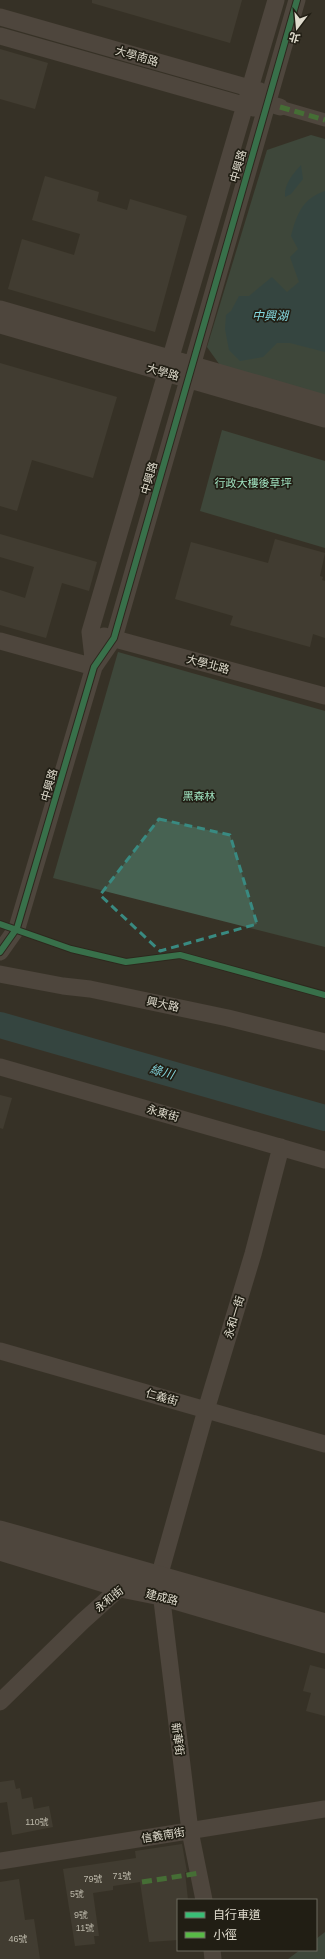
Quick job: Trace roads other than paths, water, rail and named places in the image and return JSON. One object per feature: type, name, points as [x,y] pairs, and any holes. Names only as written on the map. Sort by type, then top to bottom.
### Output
[{"type":"street","name":"中興路","points":[[94,667],[90,632],[169,366],[249,87],[276,0]]},
{"type":"street","name":"中興路","points":[[0,952],[17,928],[94,667],[114,638],[189,372],[274,105],[297,0]]},
{"type":"street","name":"大學南路","points":[[0,17],[260,90],[274,105]]},
{"type":"street","name":"大學南路","points":[[0,36],[254,108],[274,105],[325,120]]},
{"type":"street","name":"大學路","points":[[0,309],[325,419]]},
{"type":"street","name":"大學路","points":[[0,325],[169,366]]},
{"type":"street","name":"大學路","points":[[189,372],[325,403]]},
{"type":"street","name":"大學北路","points":[[90,632],[325,696]]},
{"type":"street","points":[[0,641],[94,667]]},
{"type":"street","name":"興大路","points":[[0,974],[63,986],[90,989],[228,1018],[325,1042]]},
{"type":"street","name":"永東街","points":[[0,1067],[325,1160]]},
{"type":"street","name":"永和一街","points":[[160,1586],[184,1486],[253,1254],[281,1147]]},
{"type":"street","name":"仁義街","points":[[0,1350],[325,1444]]},
{"type":"street","name":"建成路","points":[[0,1531],[325,1643]]},
{"type":"street","name":"建成路","points":[[0,1550],[121,1587],[160,1586],[325,1624]]},
{"type":"street","name":"新華街","points":[[160,1586],[190,1831],[204,1899]]},
{"type":"street","name":"永和街","points":[[0,1702],[84,1620],[121,1587]]},
{"type":"street","name":"信義南街","points":[[0,1860],[325,1809]]},
{"type":"water","points":[[301,165],[303,179],[291,194],[285,197],[286,188],[292,176]]},
{"type":"water","name":"中興湖","points":[[325,191],[325,352],[290,343],[277,343],[263,357],[240,361],[229,350],[225,329],[226,315],[231,311],[239,296],[249,296],[272,277],[287,292],[299,282],[290,257],[298,249],[291,236],[293,228],[298,214],[306,203],[317,194]]},
{"type":"waterway","name":"綠川","points":[[0,1025],[325,1118]]},
{"type":"park label","name":"行政大樓後草坪","points":[[253,483]]},
{"type":"park label","name":"黑森林","points":[[199,796]]}]
